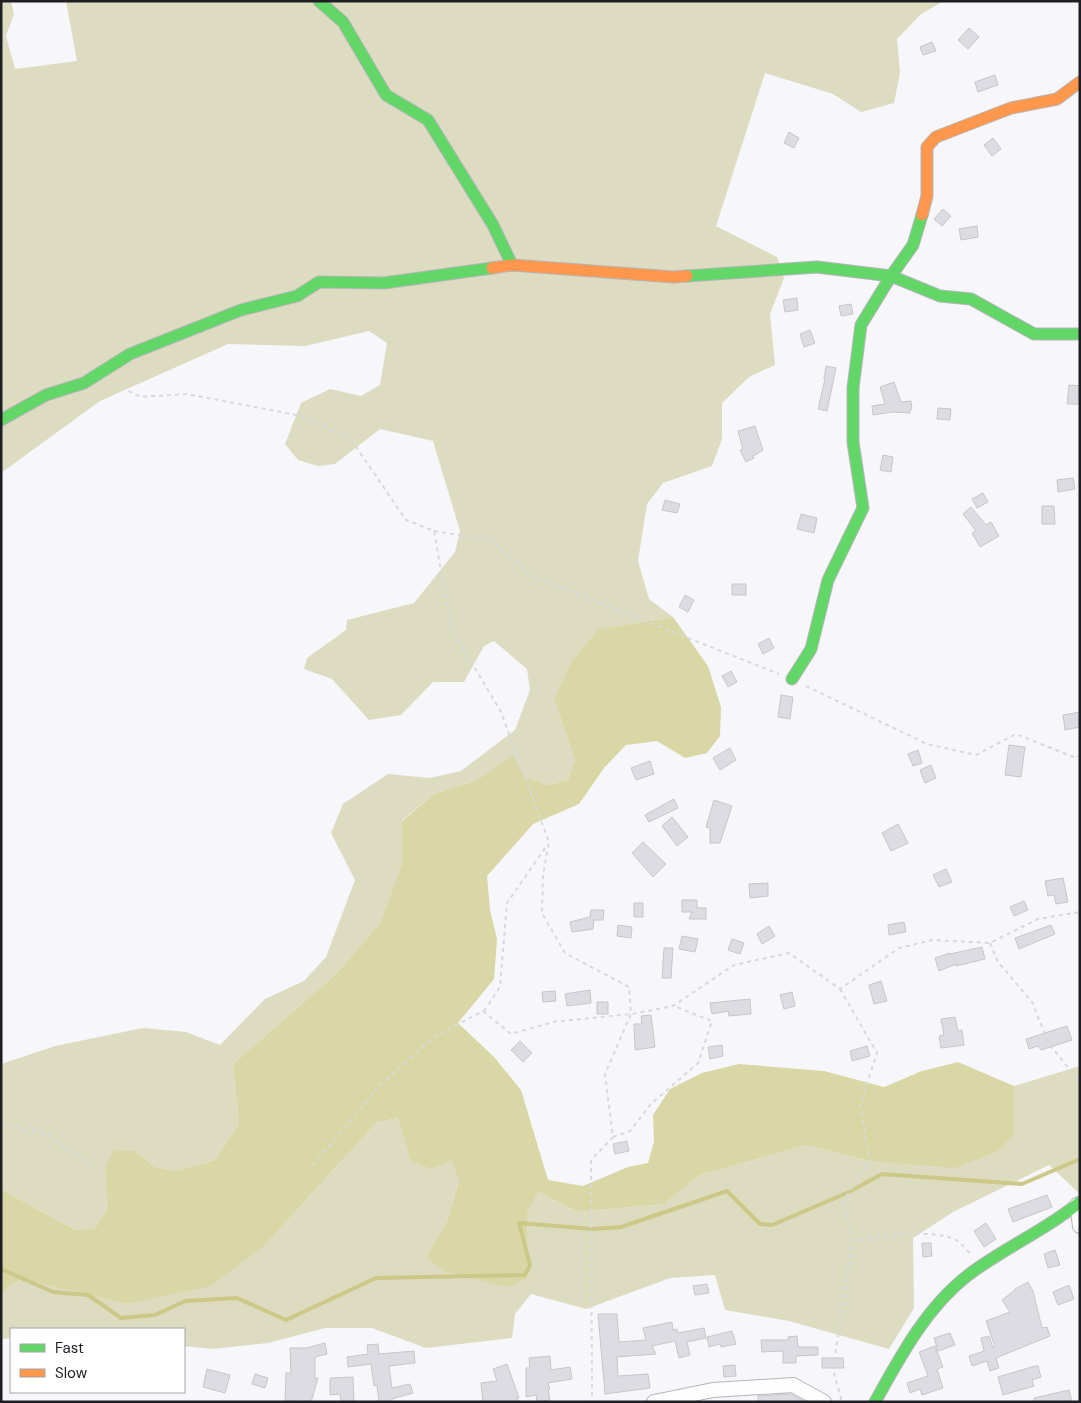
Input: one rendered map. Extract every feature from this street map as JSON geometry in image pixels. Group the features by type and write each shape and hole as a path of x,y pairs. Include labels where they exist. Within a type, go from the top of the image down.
{"street":[{"path":"319,1 343,22 386,96 428,120 493,225 512,265"},
{"path":"792,679 811,649 828,580 863,508 853,442 853,388 861,325 891,276 913,245 927,196 927,147 936,137 1011,108 1057,99 1080,82"},
{"path":"1,420 46,395 84,383 130,354 241,310 297,296 319,282 384,283 512,265 672,277 817,267 891,276 940,296 971,299 1034,334 1080,334"},
{"path":"1078,1203 1080,1226"},
{"path":"874,1402 926,1320 956,1285 1078,1203"},
{"path":"654,1402 713,1390 793,1385 824,1402"}],"path":[{"path":"108,384 116,384 141,397 187,394 302,416 350,438 406,520 434,531 491,540 532,576 792,679 926,744 976,755 1016,734 1076,758 1080,756"},
{"path":"434,531 450,628 501,712 549,842 543,875 542,913 565,953 629,988 631,1014 605,1074 613,1138"},
{"path":"313,1165 380,1085 434,1037 483,1011 500,987 507,903 549,842"},
{"path":"840,989 899,948 932,940 990,943 1038,919 1080,912"},
{"path":"990,943 998,962 1032,1002 1049,1044 1080,1082"},
{"path":"483,1011 511,1034 553,1022 631,1014 673,1006 734,965 790,953 840,989 876,1053 860,1104 870,1161 843,1201 852,1241 833,1370 842,1402"},
{"path":"592,1402 591,1160 613,1138 630,1131 651,1104 698,1063 712,1021 673,1006"},
{"path":"1,1123 47,1134 91,1165"},
{"path":"852,1241 938,1234 957,1240 983,1266"}],"green space":[{"path":"1,1 11,1 14,14 6,36 15,69 77,61 66,1 944,1 921,14 897,39 900,73 894,103 861,112 833,94 765,73 716,226 777,257 784,278 770,314 775,365 749,377 722,403 722,439 712,466 663,483 647,504 638,561 649,599 673,617 600,629 554,699 575,760 568,780 547,785 526,777 513,757 477,780 434,794 402,820 402,863 380,923 337,973 233,1064 239,1124 215,1160 174,1171 153,1166 136,1151 105,1168 107,1210 95,1228 75,1230 1,1189 1,1064 55,1046 143,1028 186,1032 220,1045 265,999 304,981 326,957 355,880 331,833 343,804 388,774 430,778 461,771 515,730 530,690 527,669 494,641 484,646 464,682 433,682 401,715 369,720 332,679 304,669 307,658 346,630 347,620 414,603 455,552 460,531 433,441 380,429 335,464 318,466 298,460 285,444 301,403 330,389 361,396 380,385 387,343 369,331 305,346 228,344 100,401 1,473"},
{"path":"673,617 708,666 721,707 720,736 707,753 685,758 657,741 626,745 604,768 579,804 533,824 487,876 490,910 497,939 494,979 458,1023 494,1057 521,1090 548,1180 583,1186 628,1167 648,1163 654,1142 653,1115 670,1089 702,1073 739,1064 824,1071 884,1087 922,1071 958,1062 1014,1086 1014,1134 998,1151 955,1168 869,1161 806,1145 700,1175 664,1204 578,1212 538,1192 527,1212 527,1279 506,1287 444,1271 426,1257 447,1221 459,1180 451,1160 431,1169 410,1160 398,1118 377,1122 265,1245 211,1286 126,1304 20,1279 1,1294 1,1189 75,1230 95,1228 107,1210 105,1168 114,1150 136,1151 153,1166 174,1171 215,1160 239,1124 233,1064 337,973 380,923 402,863 402,821 434,794 477,780 513,756 526,777 547,785 568,780 575,760 554,699 572,661 599,629"},
{"path":"1080,1066 1080,1194 1049,1165 953,1212 913,1238 914,1308 889,1349 789,1321 725,1310 715,1275 670,1278 586,1309 531,1294 515,1314 512,1338 426,1348 372,1328 325,1328 268,1343 213,1349 185,1346 185,1328 10,1328 10,1338 1,1339 1,1294 20,1279 126,1304 265,1245 377,1122 398,1118 410,1160 451,1160 459,1179 447,1221 426,1257 527,1279 526,1211 538,1192 578,1212 664,1204 700,1175 806,1145 869,1161 1014,1134 1014,1086"}],"building":[{"path":"969,28 979,37 968,49 958,40"},
{"path":"932,42 936,51 923,55 920,47"},
{"path":"995,75 998,85 978,92 975,82"},
{"path":"789,132 799,138 794,148 784,143"},
{"path":"993,138 1001,149 992,156 984,145"},
{"path":"943,209 951,216 942,226 934,219"},
{"path":"977,226 978,237 961,240 959,229"},
{"path":"797,298 798,310 785,312 783,300"},
{"path":"851,304 853,314 841,316 839,306"},
{"path":"810,330 815,343 804,347 800,334"},
{"path":"826,366 836,368 827,411 818,409"},
{"path":"894,382 901,402 911,401 912,409 910,413 893,412 873,415 872,406 885,404 880,387"},
{"path":"1069,385 1080,386 1080,404 1067,404"},
{"path":"938,408 951,409 950,420 937,419"},
{"path":"755,426 763,450 746,462 740,450 743,449 738,431"},
{"path":"883,455 893,457 891,472 880,470"},
{"path":"1073,478 1075,489 1058,492 1057,480"},
{"path":"983,493 988,502 977,508 972,499"},
{"path":"665,500 680,504 677,513 662,510"},
{"path":"1042,506 1054,506 1055,524 1042,524"},
{"path":"971,507 986,525 991,522 999,536 980,547 972,533 976,531 963,514"},
{"path":"801,514 817,518 814,533 797,529"},
{"path":"732,584 746,584 746,595 732,595"},
{"path":"685,595 694,600 688,612 679,607"},
{"path":"769,638 774,648 763,654 758,644"},
{"path":"731,671 737,682 728,687 722,676"},
{"path":"781,695 793,697 790,719 778,717"},
{"path":"1080,712 1080,727 1065,730 1063,715"},
{"path":"1009,745 1025,747 1021,777 1005,775"},
{"path":"730,748 736,760 720,770 713,758"},
{"path":"918,750 922,763 913,766 908,754"},
{"path":"650,761 654,774 636,780 631,768"},
{"path":"931,765 936,778 925,783 920,770"},
{"path":"674,799 678,808 649,822 645,815"},
{"path":"714,800 732,806 720,843 710,843 710,828 706,827"},
{"path":"672,817 688,837 677,846 662,826"},
{"path":"898,824 908,843 891,851 882,833"},
{"path":"643,842 666,864 653,877 632,853"},
{"path":"946,869 952,882 939,887 933,875"},
{"path":"1063,878 1068,902 1056,904 1054,895 1048,896 1045,881"},
{"path":"768,883 768,896 750,898 749,884"},
{"path":"682,900 697,900 697,908 706,908 706,919 689,919 692,912 682,912"},
{"path":"1024,901 1028,910 1014,916 1010,907"},
{"path":"634,903 643,903 643,917 634,917"},
{"path":"591,910 604,910 603,920 594,920 593,929 572,932 570,922 590,917"},
{"path":"904,922 906,932 889,935 888,925"},
{"path":"618,925 632,927 631,938 617,936"},
{"path":"1051,925 1055,934 1019,949 1015,938"},
{"path":"769,926 775,936 762,944 757,934"},
{"path":"682,936 698,939 695,952 679,949"},
{"path":"732,939 744,943 740,954 728,950"},
{"path":"982,947 985,959 956,966 956,964 939,971 935,958"},
{"path":"664,948 673,948 671,978 662,978"},
{"path":"881,981 887,1001 874,1004 869,985"},
{"path":"590,990 591,1003 567,1006 565,994"},
{"path":"555,991 556,1001 543,1002 542,992"},
{"path":"792,992 795,1006 784,1009 780,995"},
{"path":"750,999 751,1014 729,1016 728,1011 712,1014 710,1003"},
{"path":"597,1002 608,1002 608,1014 597,1014"},
{"path":"651,1015 655,1047 635,1050 634,1024 642,1024 641,1016"},
{"path":"955,1017 958,1031 962,1030 964,1045 941,1048 939,1036 944,1035 941,1019"},
{"path":"1067,1026 1072,1040 1041,1050 1038,1046 1029,1049 1026,1039"},
{"path":"520,1041 532,1053 523,1062 511,1050"},
{"path":"722,1045 723,1056 710,1059 708,1047"},
{"path":"867,1046 870,1056 852,1061 850,1051"},
{"path":"627,1141 629,1151 615,1154 613,1144"},
{"path":"1047,1195 1052,1207 1013,1222 1008,1209"},
{"path":"986,1223 996,1239 984,1247 974,1231"},
{"path":"922,1243 931,1243 932,1256 923,1257"},
{"path":"1055,1250 1060,1265 1048,1268 1044,1254"},
{"path":"1028,1282 1033,1291 1042,1328 1047,1327 1050,1336 996,1358 999,1368 990,1371 987,1361 972,1366 969,1356 984,1351 981,1338 989,1336 993,1348 995,1347 986,1321 1010,1312 1002,1300 1015,1289"},
{"path":"707,1284 709,1293 695,1295 693,1286"},
{"path":"1069,1285 1074,1299 1058,1305 1053,1292"},
{"path":"598,1314 617,1314 619,1342 646,1340 643,1328 672,1322 673,1330 677,1329 678,1333 704,1328 706,1338 687,1342 690,1355 679,1358 675,1341 652,1346 656,1354 617,1357 618,1376 648,1374 650,1388 605,1394"},
{"path":"732,1331 736,1344 721,1347 720,1344 709,1347 707,1337"},
{"path":"950,1333 955,1345 938,1351 934,1338"},
{"path":"797,1336 798,1347 818,1347 818,1355 796,1356 796,1363 783,1363 783,1351 762,1352 761,1340 788,1340 788,1337"},
{"path":"325,1343 327,1354 315,1357 315,1379 318,1378 311,1402 285,1401 286,1373 291,1373 290,1348 307,1348"},
{"path":"378,1344 379,1354 414,1351 415,1363 389,1366 392,1388 410,1384 413,1393 392,1399 392,1402 379,1402 377,1385 374,1386 371,1364 348,1367 347,1357 368,1354 367,1345"},
{"path":"935,1346 943,1367 937,1369 943,1388 922,1395 920,1389 910,1393 907,1383 928,1376 919,1352"},
{"path":"550,1356 551,1370 570,1367 572,1379 548,1383 550,1400 537,1402 536,1395 526,1397 526,1368 530,1368 529,1358"},
{"path":"822,1358 843,1358 844,1368 822,1368"},
{"path":"507,1364 519,1398 517,1398 518,1402 483,1402 481,1383 497,1381 493,1369"},
{"path":"735,1365 736,1376 724,1377 723,1366"},
{"path":"1038,1366 1041,1377 1032,1380 1034,1386 1003,1395 998,1377"},
{"path":"207,1369 230,1375 225,1393 203,1387"},
{"path":"255,1374 268,1378 265,1388 252,1384"},
{"path":"353,1377 354,1402 341,1402 340,1394 330,1395 330,1378"},
{"path":"1069,1390 1072,1402 1034,1402 1034,1398"},
{"path":"791,1394 805,1402 758,1402 758,1396"}],"waterway":[{"path":"1,1269 53,1292 88,1295 121,1318 155,1315 185,1301 237,1298 286,1320 376,1278 525,1275 530,1265 519,1223 593,1229 621,1227 727,1191 760,1224 772,1225 849,1192 882,1174 1022,1184 1080,1159"}],"traffic: fast":[{"path":"319,1 343,22 386,95 428,120 493,225 512,265"},
{"path":"792,679 811,649 828,580 863,508 853,442 853,388 861,325 891,276 913,245 922,215"},
{"path":"687,276 817,267 891,276 940,296 971,299 1034,334 1080,334"},
{"path":"1,420 46,395 84,383 130,354 241,310 297,296 319,282 384,283 492,268"},
{"path":"875,1402 915,1334 926,1318 952,1289 981,1266 1053,1222 1080,1202"}],"traffic: slow":[{"path":"922,215 927,196 927,147 936,137 1011,108 1057,99 1080,82"},
{"path":"492,268 512,265 673,277 687,276"}]}
